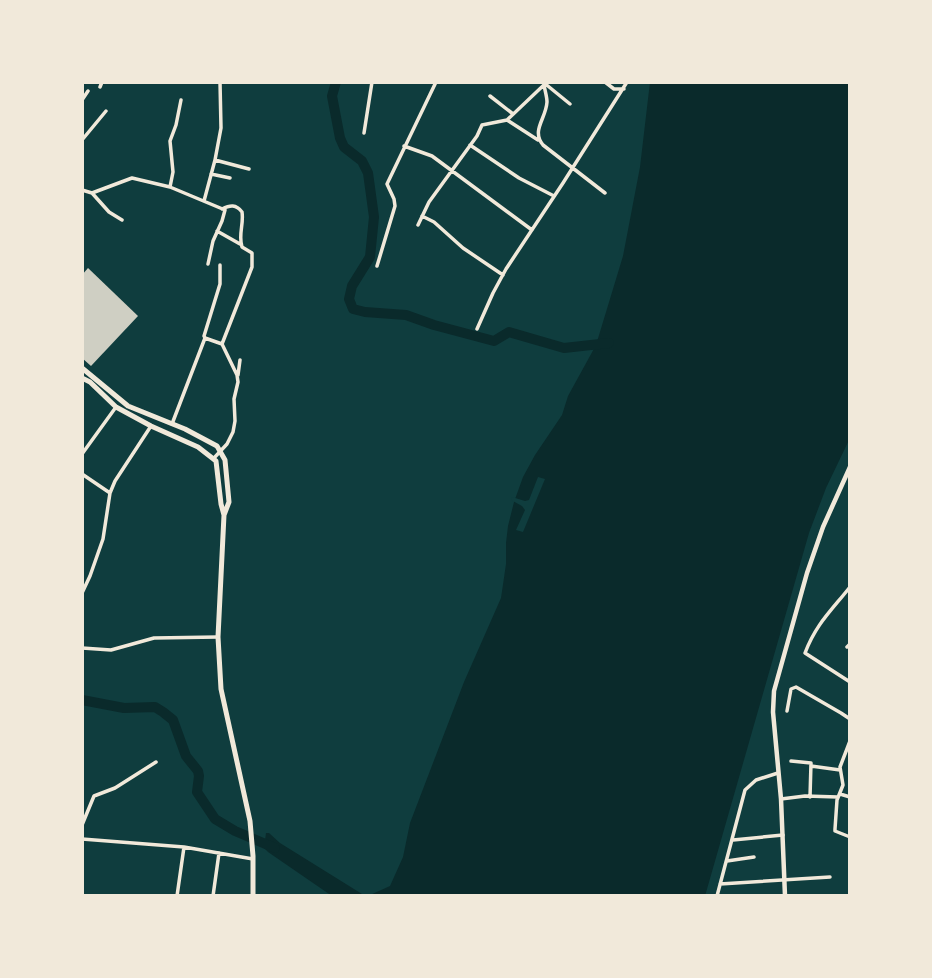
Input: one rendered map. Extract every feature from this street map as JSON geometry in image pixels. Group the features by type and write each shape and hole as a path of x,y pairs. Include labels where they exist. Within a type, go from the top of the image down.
{"highway":[{"path":"82,368 128,406 212,443 221,451 225,460 229,502 224,515"},
{"path":"82,377 117,407 198,447 214,458 224,515 218,637 222,689 250,821 254,896"}],"street":[{"path":"204,201 220,128 220,82"},
{"path":"364,133 372,82"},
{"path":"377,265 395,206 387,184 436,82"},
{"path":"605,82 614,89 624,89"},
{"path":"477,329 503,275 627,82"},
{"path":"545,83 570,104"},
{"path":"418,225 429,202 482,125 508,120 545,83"},
{"path":"541,143 538,134 547,103 545,83"},
{"path":"82,100 88,90"},
{"path":"490,96 513,114"},
{"path":"170,187 173,172 170,141 178,120 181,100"},
{"path":"82,140 106,111"},
{"path":"508,120 605,193"},
{"path":"470,145 519,178 554,196"},
{"path":"404,146 432,156 533,230"},
{"path":"215,160 249,169"},
{"path":"211,174 230,178"},
{"path":"92,193 132,178 170,187 222,209 225,213 213,241 208,264"},
{"path":"82,190 92,193 109,212 122,220"},
{"path":"222,209 233,206 242,212 241,244"},
{"path":"422,216 434,222 463,248 503,275"},
{"path":"217,231 252,253 251,271 222,344"},
{"path":"172,424 205,338 220,284 220,265"},
{"path":"205,338 222,344 238,377"},
{"path":"214,458 227,444 234,426 234,399 240,360"},
{"path":"82,454 117,407"},
{"path":"82,593 103,539 110,493 151,426"},
{"path":"785,896 781,799 773,712 774,691 822,527 850,467"},
{"path":"82,474 110,493"},
{"path":"850,587 821,621 806,653 850,682"},
{"path":"82,648 111,650 153,638 218,637"},
{"path":"787,711 791,689 794,687 850,719"},
{"path":"850,741 840,770 843,785 839,795 835,831 850,837"},
{"path":"791,761 810,762 810,797"},
{"path":"82,825 94,796 115,788 156,762"},
{"path":"811,766 840,770"},
{"path":"716,896 745,790 756,780 778,773"},
{"path":"781,799 839,795 850,797"},
{"path":"732,840 783,835"},
{"path":"82,839 184,846 253,857"},
{"path":"177,896 184,846"},
{"path":"213,896 219,853"},
{"path":"727,861 754,857"},
{"path":"720,884 830,877"}],"water":[{"path":"650,82 850,82 850,438 826,488 809,533 705,896 332,896 268,852 264,848 266,833 362,894 370,895 390,886 403,857 410,823 464,682 501,598 508,526 523,477 562,415 568,396 596,345 623,256 640,167"}],"pier":[{"path":"538,477 545,479 523,532 516,530 525,510 511,500 512,497 529,500"}],"building":[{"path":"88,268 138,316 91,366 82,358 82,275"}],"waterway":[{"path":"336,82 332,96 340,138 344,147 362,161 368,173 374,217 370,257 352,286 349,299 353,309 406,315 494,341 509,332 564,348 609,343"},
{"path":"82,700 124,708 155,707 163,712 173,720 186,756 198,771 197,792 215,819 235,831 275,848"}]}
